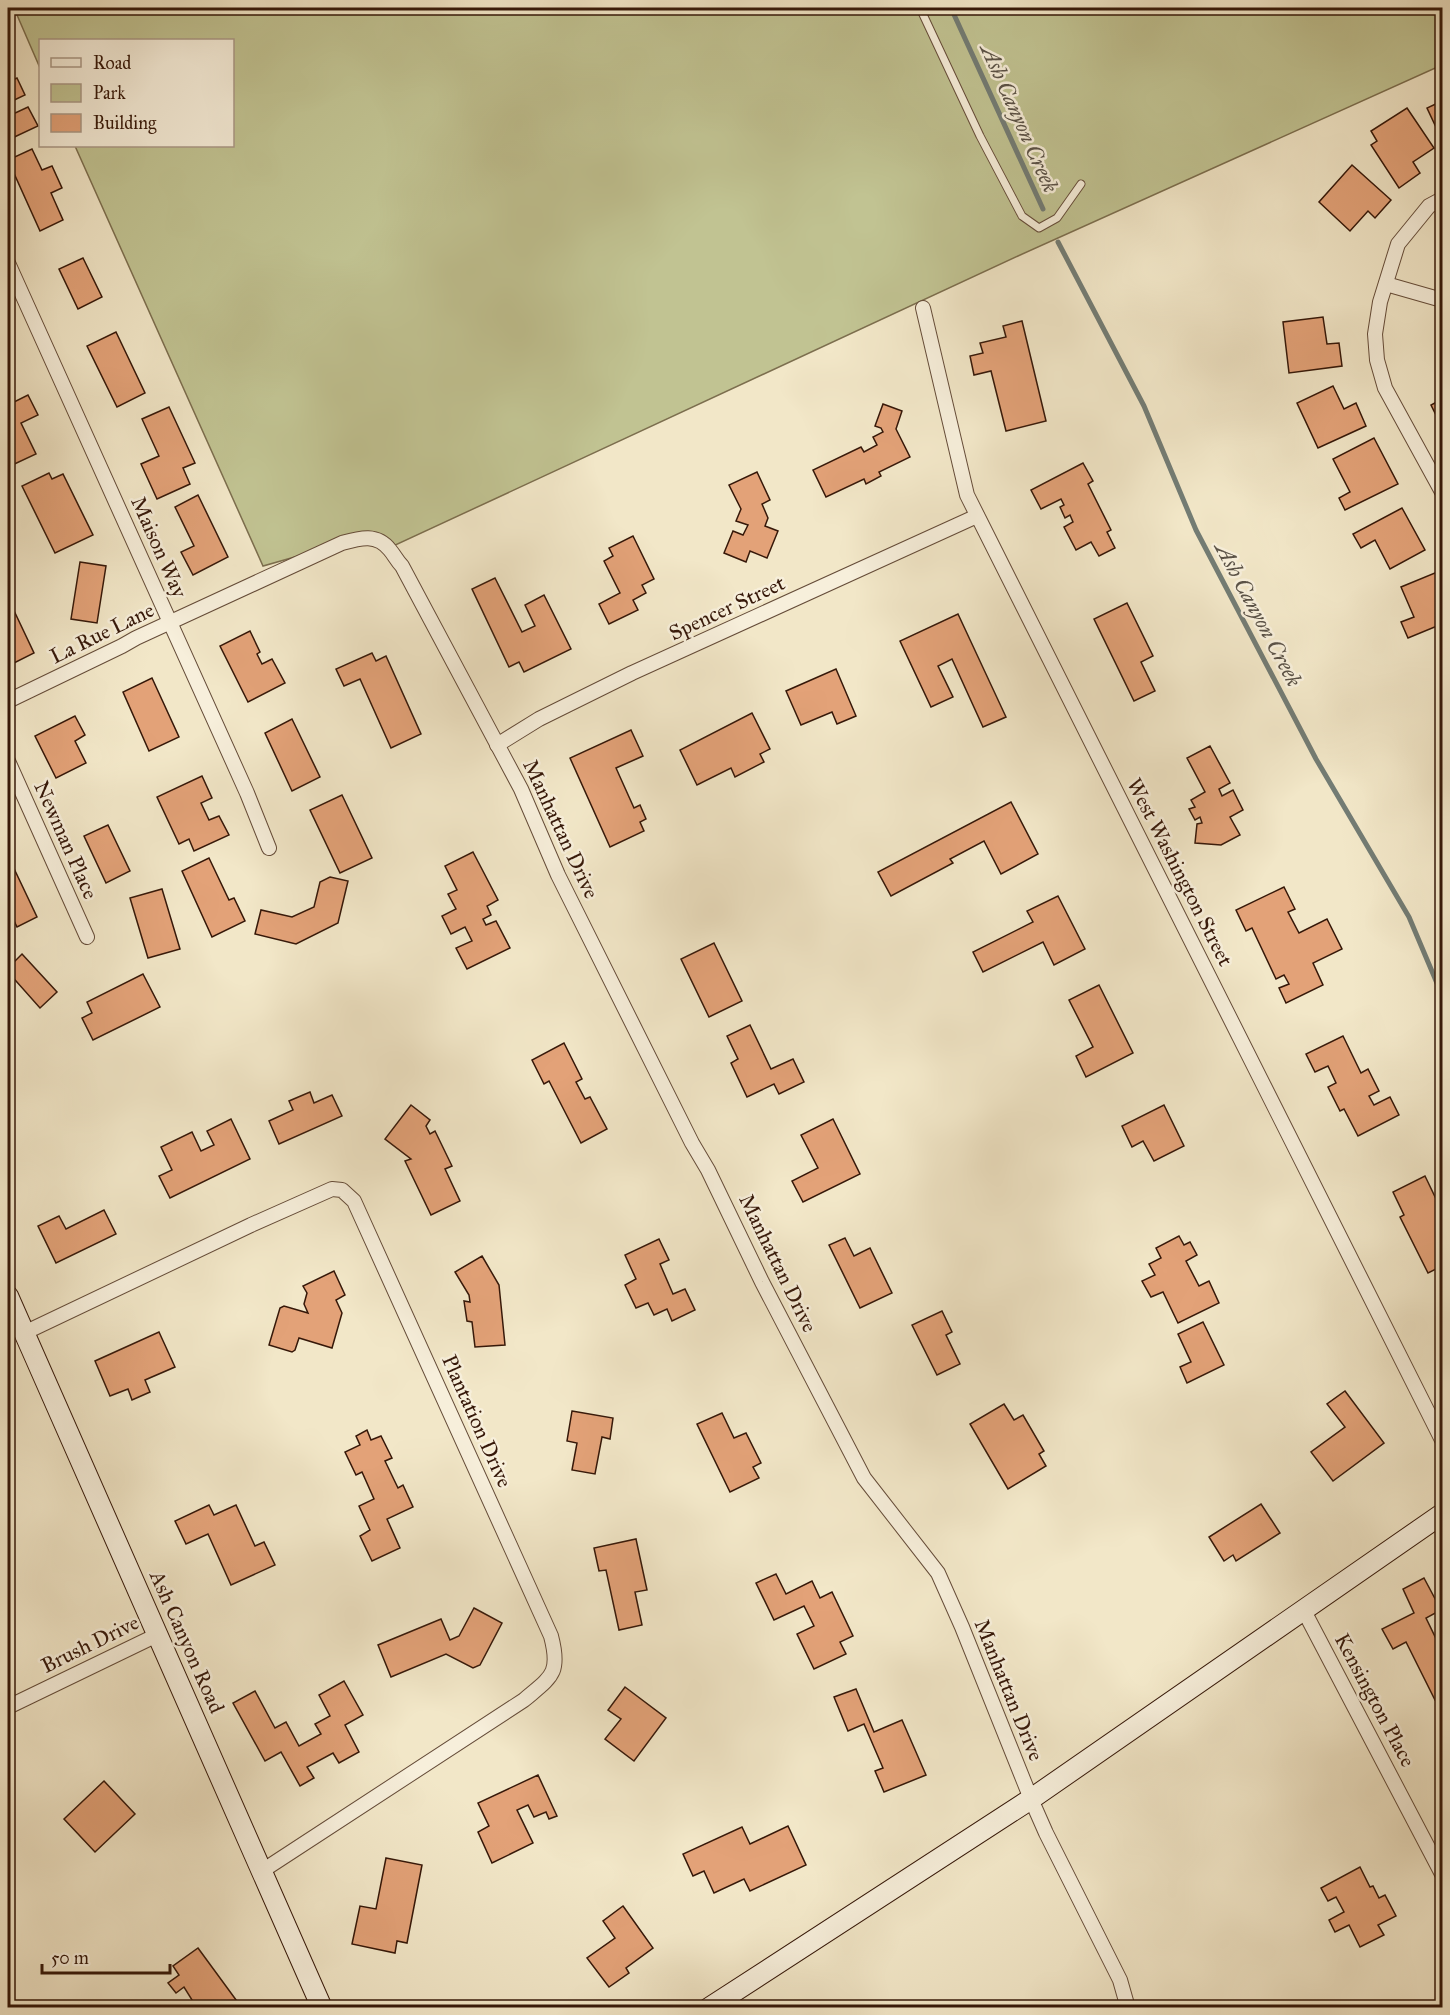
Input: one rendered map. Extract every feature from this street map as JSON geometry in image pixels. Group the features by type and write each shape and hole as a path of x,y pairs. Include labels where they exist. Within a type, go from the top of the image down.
{"street":[{"path":"1443,199 1429,206 1398,244 1380,302 1375,334 1377,360 1384,388 1443,492"},
{"name":"Maison Way","path":"8,263 247,793 269,848"},
{"path":"1386,284 1443,300"},
{"name":"West Washington Street","path":"923,308 967,495 1443,1440"},
{"name":"Spencer Street","path":"497,745 538,719 632,673 977,516"},
{"name":"La Rue Lane","path":"8,701 342,543 365,537 380,541"},
{"name":"Manhattan Drive","path":"380,541 389,548 402,566 521,789 558,875 789,1335 864,1478 938,1573 1031,1799 1120,1980 1128,2007"},
{"name":"Newman Place","path":"8,761 87,937"},
{"name":"Plantation Drive","path":"24,1333 251,1225 332,1189 342,1190 354,1201 551,1636 557,1658 552,1673 524,1700 261,1871"},
{"name":"Ash Canyon Road","path":"8,1296 322,2007"},
{"path":"710,2007 1031,1799 1443,1514"},
{"name":"Kensington Place","path":"1303,1609 1443,1874"},
{"name":"Brush Drive","path":"8,1707 157,1635"}],"lane":[{"path":"920,8 980,136 1022,216 1039,228 1057,218 1081,184"}],"green space":[{"path":"14,8 1442,8 1442,65 1018,256 389,548 365,537 263,566 75,147 234,147 234,39 39,39 39,66"}],"building":[{"path":"17,78 25,95 8,103 8,82"},
{"path":"1442,101 1442,140 1427,108"},
{"path":"8,107 11,115 28,107 38,126 8,140"},
{"path":"1407,108 1434,148 1413,162 1420,173 1399,188 1371,145 1377,141 1371,131"},
{"path":"32,149 42,170 52,166 62,188 51,193 63,220 40,231 8,160"},
{"path":"1352,165 1391,200 1375,218 1368,211 1350,231 1319,202"},
{"path":"83,258 102,297 78,309 59,269"},
{"path":"1323,317 1327,344 1339,343 1342,366 1289,373 1283,322"},
{"path":"1022,321 1046,421 1006,431 991,371 974,375 970,356 983,353 980,343 1006,337 1003,326"},
{"path":"116,332 145,393 117,407 87,346"},
{"path":"1333,386 1344,409 1356,403 1366,426 1318,448 1297,403"},
{"path":"28,395 38,415 21,423 36,454 8,467 8,405"},
{"path":"1442,399 1442,420 1439,421 1431,405"},
{"path":"883,404 902,411 896,429 910,457 879,472 881,476 866,484 864,479 826,497 813,470 861,447 864,452 877,445 873,437 883,432 881,428 875,426"},
{"path":"169,407 195,463 183,468 190,484 157,499 141,464 159,456 142,419"},
{"path":"1374,438 1398,484 1345,510 1339,498 1350,492 1333,459"},
{"path":"1083,463 1093,481 1088,484 1111,530 1107,532 1115,548 1099,556 1091,542 1076,550 1064,527 1073,522 1070,515 1065,518 1060,507 1064,505 1061,499 1041,509 1031,490"},
{"path":"757,472 770,500 762,504 768,518 765,526 778,531 767,558 750,551 746,562 724,553 733,531 743,535 748,525 736,521 741,509 729,485"},
{"path":"49,473 52,479 63,474 93,535 55,553 22,486"},
{"path":"198,495 228,557 193,575 181,552 194,546 175,507"},
{"path":"1402,508 1425,550 1390,569 1375,540 1361,548 1353,534"},
{"path":"633,536 654,579 642,585 646,593 633,600 638,610 609,624 599,604 620,593 604,561 613,556 609,548"},
{"path":"80,562 106,566 97,623 71,619"},
{"path":"1442,570 1442,624 1408,638 1401,622 1414,617 1401,587"},
{"path":"495,578 522,632 535,626 525,605 544,595 571,649 524,672 519,662 509,667 472,589"},
{"path":"8,598 34,653 8,666"},
{"path":"1127,603 1153,656 1141,662 1155,691 1134,701 1094,619"},
{"path":"958,614 1006,717 983,727 952,659 938,666 953,697 931,707 900,641"},
{"path":"250,631 260,652 257,654 262,664 272,659 285,683 248,702 220,646"},
{"path":"372,653 376,661 386,656 421,734 391,748 360,679 344,686 336,669"},
{"path":"1442,664 1442,680 1437,667"},
{"path":"836,669 856,716 837,724 832,712 801,725 786,691"},
{"path":"152,678 179,737 149,751 123,692"},
{"path":"752,713 770,749 760,754 764,762 735,777 731,768 697,785 680,750"},
{"path":"75,716 85,735 75,741 86,763 56,778 35,736"},
{"path":"292,719 320,777 292,791 265,733"},
{"path":"631,730 643,756 616,768 634,808 640,805 646,819 640,822 644,831 610,847 570,758"},
{"path":"1210,746 1230,783 1219,789 1222,796 1233,790 1243,810 1230,817 1240,835 1221,845 1195,843 1197,824 1202,823 1200,817 1195,820 1189,809 1195,807 1191,800 1205,792 1187,758"},
{"path":"202,776 212,798 201,803 209,820 219,816 229,835 194,851 189,839 179,844 157,797"},
{"path":"342,795 372,858 340,873 310,810"},
{"path":"1011,802 1038,854 1001,874 984,841 950,859 953,863 891,896 878,872"},
{"path":"108,825 130,871 106,883 84,836"},
{"path":"473,852 498,900 487,906 491,915 483,919 486,925 496,921 510,948 467,969 456,948 472,941 465,927 451,934 442,916 456,909 448,894 457,890 445,866"},
{"path":"9,858 37,917 17,927 8,908"},
{"path":"209,858 229,900 234,898 245,921 212,937 182,871"},
{"path":"330,877 348,881 338,923 296,944 255,934 261,910 292,917 314,907 320,882"},
{"path":"1284,887 1295,909 1288,912 1299,933 1327,919 1342,949 1313,963 1323,985 1286,1003 1279,988 1289,984 1284,975 1276,979 1252,928 1246,931 1236,910"},
{"path":"162,889 180,949 148,958 130,898"},
{"path":"1058,896 1085,949 1054,965 1043,942 983,972 973,952 1033,922 1027,911"},
{"path":"714,943 742,1001 709,1017 681,959"},
{"path":"22,954 57,992 40,1008 8,972 8,968"},
{"path":"143,974 160,1007 93,1040 82,1018 92,1013 87,1002"},
{"path":"1099,985 1133,1053 1086,1077 1076,1056 1093,1047 1069,1000"},
{"path":"750,1025 771,1069 793,1059 804,1082 779,1094 774,1084 747,1097 731,1063 738,1059 727,1036"},
{"path":"1343,1036 1361,1073 1368,1069 1379,1091 1369,1096 1374,1105 1390,1097 1399,1115 1358,1136 1344,1109 1340,1111 1328,1087 1336,1083 1328,1066 1315,1072 1306,1054"},
{"path":"564,1043 582,1079 576,1082 585,1099 590,1097 607,1129 581,1143 549,1081 544,1084 532,1060"},
{"path":"310,1092 314,1103 332,1095 342,1116 279,1144 269,1121 293,1110 289,1101"},
{"path":"411,1105 430,1120 426,1126 430,1134 435,1131 452,1166 445,1169 460,1201 431,1215 405,1161 411,1159 385,1139"},
{"path":"1164,1105 1184,1146 1154,1161 1143,1141 1132,1147 1122,1126"},
{"path":"231,1119 250,1159 170,1198 159,1176 172,1170 161,1147 192,1132 201,1151 214,1145 207,1131"},
{"path":"833,1119 860,1174 803,1202 792,1181 818,1168 801,1135"},
{"path":"1425,1176 1439,1205 1442,1204 1442,1266 1428,1273 1400,1217 1404,1215 1393,1192"},
{"path":"104,1210 116,1234 56,1263 38,1226 59,1216 66,1229"},
{"path":"1179,1236 1184,1245 1190,1242 1197,1255 1186,1261 1199,1286 1209,1281 1219,1303 1178,1323 1163,1292 1151,1297 1142,1281 1155,1275 1149,1264 1161,1258 1156,1248"},
{"path":"845,1238 854,1256 870,1248 892,1293 860,1308 829,1245"},
{"path":"659,1239 669,1260 660,1264 673,1294 685,1289 695,1310 672,1321 667,1309 654,1315 648,1303 636,1308 625,1285 636,1279 625,1255"},
{"path":"482,1256 499,1285 505,1345 475,1347 472,1322 467,1321 464,1301 470,1302 469,1295 455,1272"},
{"path":"334,1271 345,1295 336,1300 342,1313 332,1348 299,1338 292,1352 269,1345 280,1308 284,1306 308,1313 304,1304 307,1293 303,1286"},
{"path":"942,1311 952,1332 946,1335 960,1364 937,1375 912,1325"},
{"path":"1203,1322 1224,1365 1187,1383 1180,1367 1191,1362 1178,1334"},
{"path":"159,1332 175,1367 145,1380 150,1392 132,1400 128,1389 110,1396 95,1361"},
{"path":"1345,1391 1384,1443 1333,1481 1311,1452 1345,1427 1327,1404"},
{"path":"1004,1404 1014,1420 1023,1415 1044,1451 1039,1454 1046,1466 1008,1489 970,1424"},
{"path":"572,1411 613,1418 610,1439 602,1437 595,1474 572,1470 577,1443 567,1441"},
{"path":"722,1413 734,1438 746,1433 761,1463 753,1467 759,1478 730,1492 697,1424"},
{"path":"367,1430 371,1440 381,1436 392,1458 385,1461 398,1488 403,1485 413,1507 387,1519 400,1548 372,1561 360,1536 370,1530 359,1506 374,1499 362,1472 356,1475 345,1452 360,1445 356,1436"},
{"path":"1261,1504 1280,1533 1236,1561 1233,1555 1224,1561 1209,1537"},
{"path":"209,1505 214,1515 236,1505 255,1546 264,1542 275,1565 231,1585 208,1534 186,1544 175,1521"},
{"path":"636,1539 647,1590 635,1592 642,1625 619,1630 606,1570 599,1571 594,1548"},
{"path":"776,1574 786,1594 812,1581 820,1598 832,1592 853,1636 840,1642 846,1654 814,1669 797,1634 814,1626 804,1606 774,1620 756,1583"},
{"path":"1424,1578 1441,1610 1426,1618 1442,1651 1442,1697 1435,1700 1406,1642 1393,1649 1382,1629 1414,1613 1403,1589"},
{"path":"474,1608 502,1623 480,1665 473,1668 446,1654 391,1677 378,1645 441,1619 450,1640 459,1636"},
{"path":"344,1681 363,1715 345,1725 359,1752 339,1763 333,1753 307,1767 314,1778 300,1786 281,1752 265,1761 233,1703 255,1691 275,1728 286,1722 299,1746 321,1734 315,1724 330,1716 319,1695"},
{"path":"625,1687 666,1718 634,1761 605,1739 621,1719 608,1710"},
{"path":"856,1689 874,1732 902,1720 926,1775 884,1792 875,1771 883,1768 864,1724 848,1731 834,1697"},
{"path":"538,1775 557,1816 549,1819 546,1812 534,1817 528,1805 517,1810 533,1843 492,1863 478,1832 489,1826 478,1803"},
{"path":"104,1781 135,1814 95,1852 64,1819"},
{"path":"788,1826 806,1865 750,1891 744,1879 714,1893 704,1871 693,1876 683,1854 742,1827 750,1844"},
{"path":"386,1858 422,1865 407,1943 397,1941 395,1953 352,1944 360,1906 376,1909"},
{"path":"1360,1867 1370,1887 1373,1886 1379,1898 1385,1895 1396,1916 1378,1925 1384,1935 1360,1947 1349,1925 1335,1932 1329,1920 1344,1912 1336,1897 1328,1901 1321,1888"},
{"path":"623,1906 653,1948 626,1968 629,1973 609,1987 587,1958 615,1938 603,1921"},
{"path":"198,1948 242,2008 197,2008 184,1987 176,1993 168,1983 179,1975 173,1966"}],"waterway":[{"name":"Ash Canyon Creek","path":"951,8 1043,209"},
{"name":"Ash Canyon Creek","path":"1058,242 1144,406 1196,530 1316,759 1409,917 1442,995"}]}
